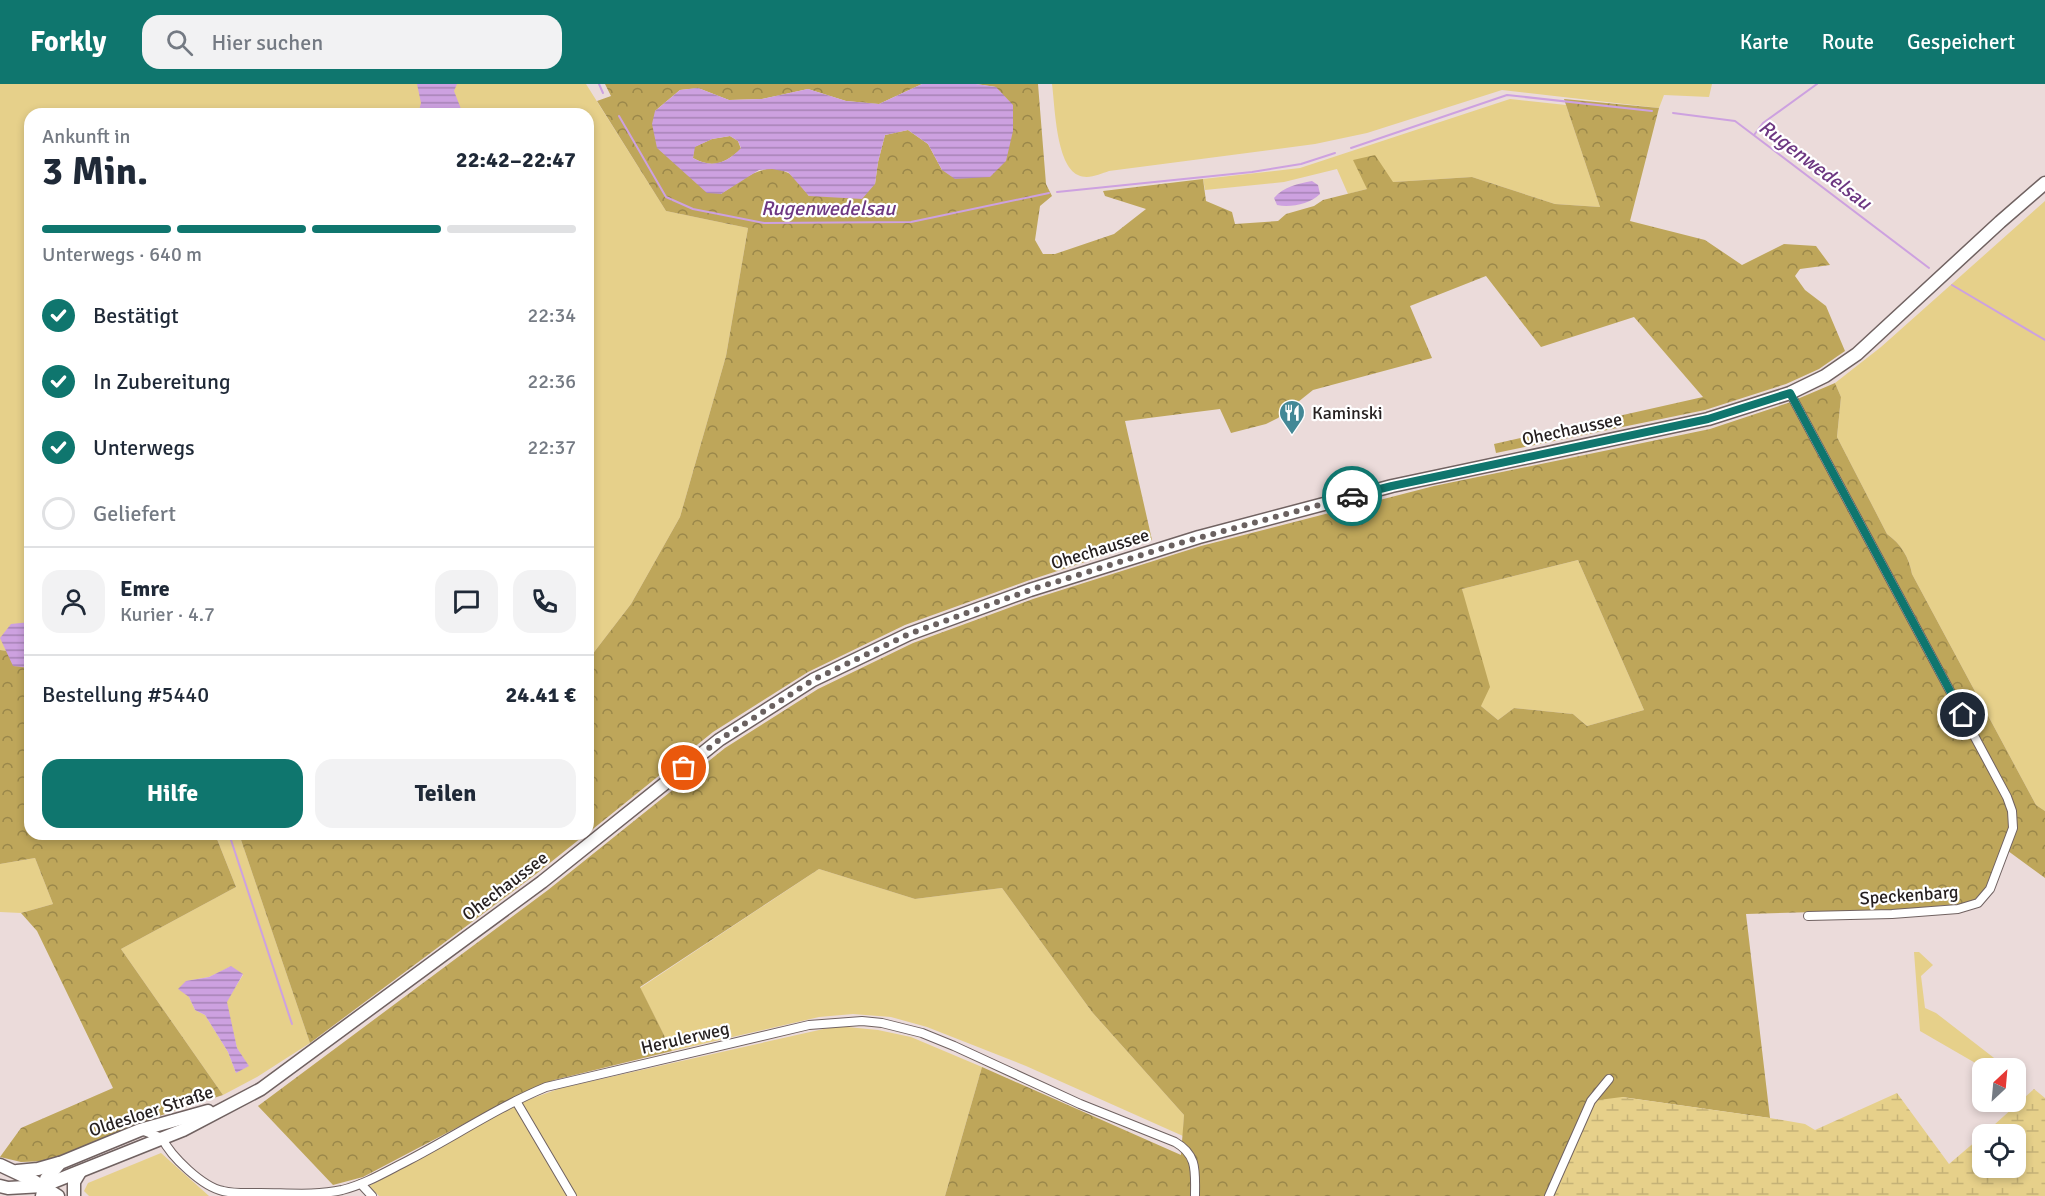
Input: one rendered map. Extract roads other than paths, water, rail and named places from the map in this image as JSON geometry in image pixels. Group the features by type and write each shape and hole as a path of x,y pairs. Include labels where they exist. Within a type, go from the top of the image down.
{"main road":[{"name":"Ohechaussee","path":"594,839 719,740 813,680 909,634 1030,590 1199,537 1392,486 1708,419 1790,393 1825,376 1857,354 2045,183"},
{"name":"Ohechaussee","path":"228,1106 273,1081 523,896 593,840"},
{"name":"Oldesloer Straße","path":"13,1171 38,1169 60,1163 140,1130 228,1106"},
{"name":"Oldesloer Straße","path":"4,1187 42,1191 80,1172 183,1130 228,1106"},
{"path":"42,1191 48,1176 60,1163"},
{"path":"0,1165 42,1191 58,1196"},
{"path":"74,1196 75,1182 80,1172"},
{"path":"4,1187 26,1196"}],"street":[{"name":"Speckenbarg","path":"1790,393 2007,797 2013,822 2009,840 1990,889 1973,905 1958,909 1892,914 1808,916"},
{"name":"Herulerweg","path":"162,1138 171,1152 203,1181 224,1192 318,1193 344,1189 361,1184 546,1087 772,1032 836,1022 882,1023 922,1033 1080,1104 1175,1142 1185,1148 1194,1164 1195,1196"},
{"path":"1549,1196 1591,1101 1609,1079"},
{"path":"516,1101 572,1196"},
{"path":"140,1130 154,1133 162,1138 165,1128 174,1120"},
{"path":"361,1184 372,1196"}],"waterway":[{"name":"Rugenwedelsau","path":"599,84 603,93"},
{"path":"1754,135 1763,123 1817,84"},
{"name":"Rugenwedelsau","path":"1351,148 1507,95 1652,111"},
{"name":"Rugenwedelsau","path":"1673,113 1735,121 1929,268"},
{"name":"Rugenwedelsau","path":"619,116 666,197 693,209 764,223 911,222 1049,193"},
{"name":"Rugenwedelsau","path":"1057,192 1252,172 1301,164 1335,153"},
{"name":"Rugenwedelsau","path":"1952,285 2045,340"},
{"path":"231,840 292,1024"}],"place":[{"name":"Kaminski","path":"1292,436"}]}
